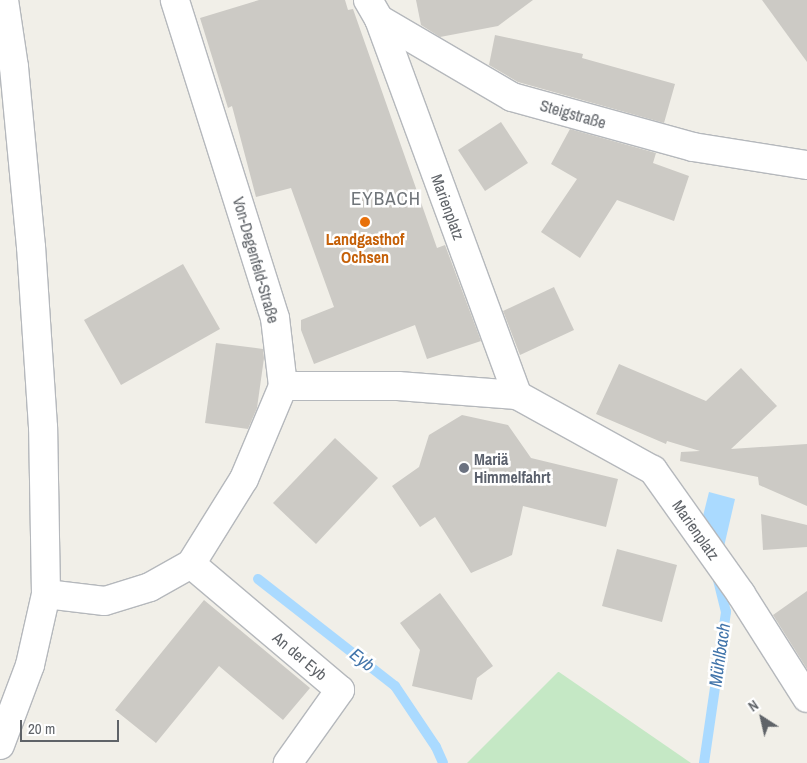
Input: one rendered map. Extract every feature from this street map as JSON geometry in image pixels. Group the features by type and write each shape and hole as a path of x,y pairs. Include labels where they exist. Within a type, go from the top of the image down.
{"street":[{"path":"0,745 30,665 46,594 43,427 31,247 14,67 4,0"},
{"name":"Von-Degenfeld-Straße","path":"46,594 105,601 150,587 191,564 244,479 283,386 275,318 175,0"},
{"name":"Marienplatz","path":"373,9 517,395"},
{"name":"Steigstraße","path":"373,9 512,97 693,147 807,165"},
{"name":"Marienplatz","path":"283,386 398,386 517,395 653,470 741,594 807,698"},
{"name":"An der Eyb","path":"191,564 340,690 288,763"}],"green space":[{"path":"559,672 691,763 467,763"}],"water":[{"path":"709,492 735,499 723,551 696,544"}],"building":[{"path":"259,0 345,0 348,10 353,9 437,248 445,245 481,341 427,359 415,325 314,364 301,330 301,320 334,307 291,188 256,197 232,106 228,108 200,18"},
{"path":"416,0 533,0 498,26 440,37 421,25"},
{"path":"762,0 807,0 807,62"},
{"path":"495,35 583,54 582,58 675,84 664,123 518,82 489,65"},
{"path":"501,122 528,163 485,191 458,150"},
{"path":"570,129 656,153 653,163 689,176 674,221 617,200 580,258 541,232 577,179 551,164"},
{"path":"183,264 220,329 121,385 84,320"},
{"path":"554,287 574,330 520,355 503,311"},
{"path":"216,343 263,349 264,358 257,408 248,429 205,423"},
{"path":"619,364 706,401 741,368 777,406 731,449 807,444 807,506 759,485 758,477 680,461 681,452 700,451 667,441 666,444 596,414"},
{"path":"462,415 508,425 531,458 618,479 606,527 523,506 512,555 471,573 435,517 420,527 392,486 419,467 429,435"},
{"path":"335,438 378,478 316,544 273,503"},
{"path":"761,514 807,525 807,547 763,550"},
{"path":"617,549 677,565 662,622 602,606"},
{"path":"807,591 807,669 773,615"},
{"path":"440,593 493,666 477,678 472,700 412,686 420,650 400,623"},
{"path":"204,600 310,688 283,720 219,666 156,743 115,710"}],"waterway":[{"name":"Mühlbach","path":"704,763 726,612 717,575"},
{"name":"Eyb","path":"258,579 395,686 436,747 443,763"}],"place":[{"name":"Landgasthof Ochsen","path":"365,222"},
{"name":"Mariä Himmelfahrt","path":"464,468"}],"district":[{"name":"EYBACH","path":"386,199"}]}
